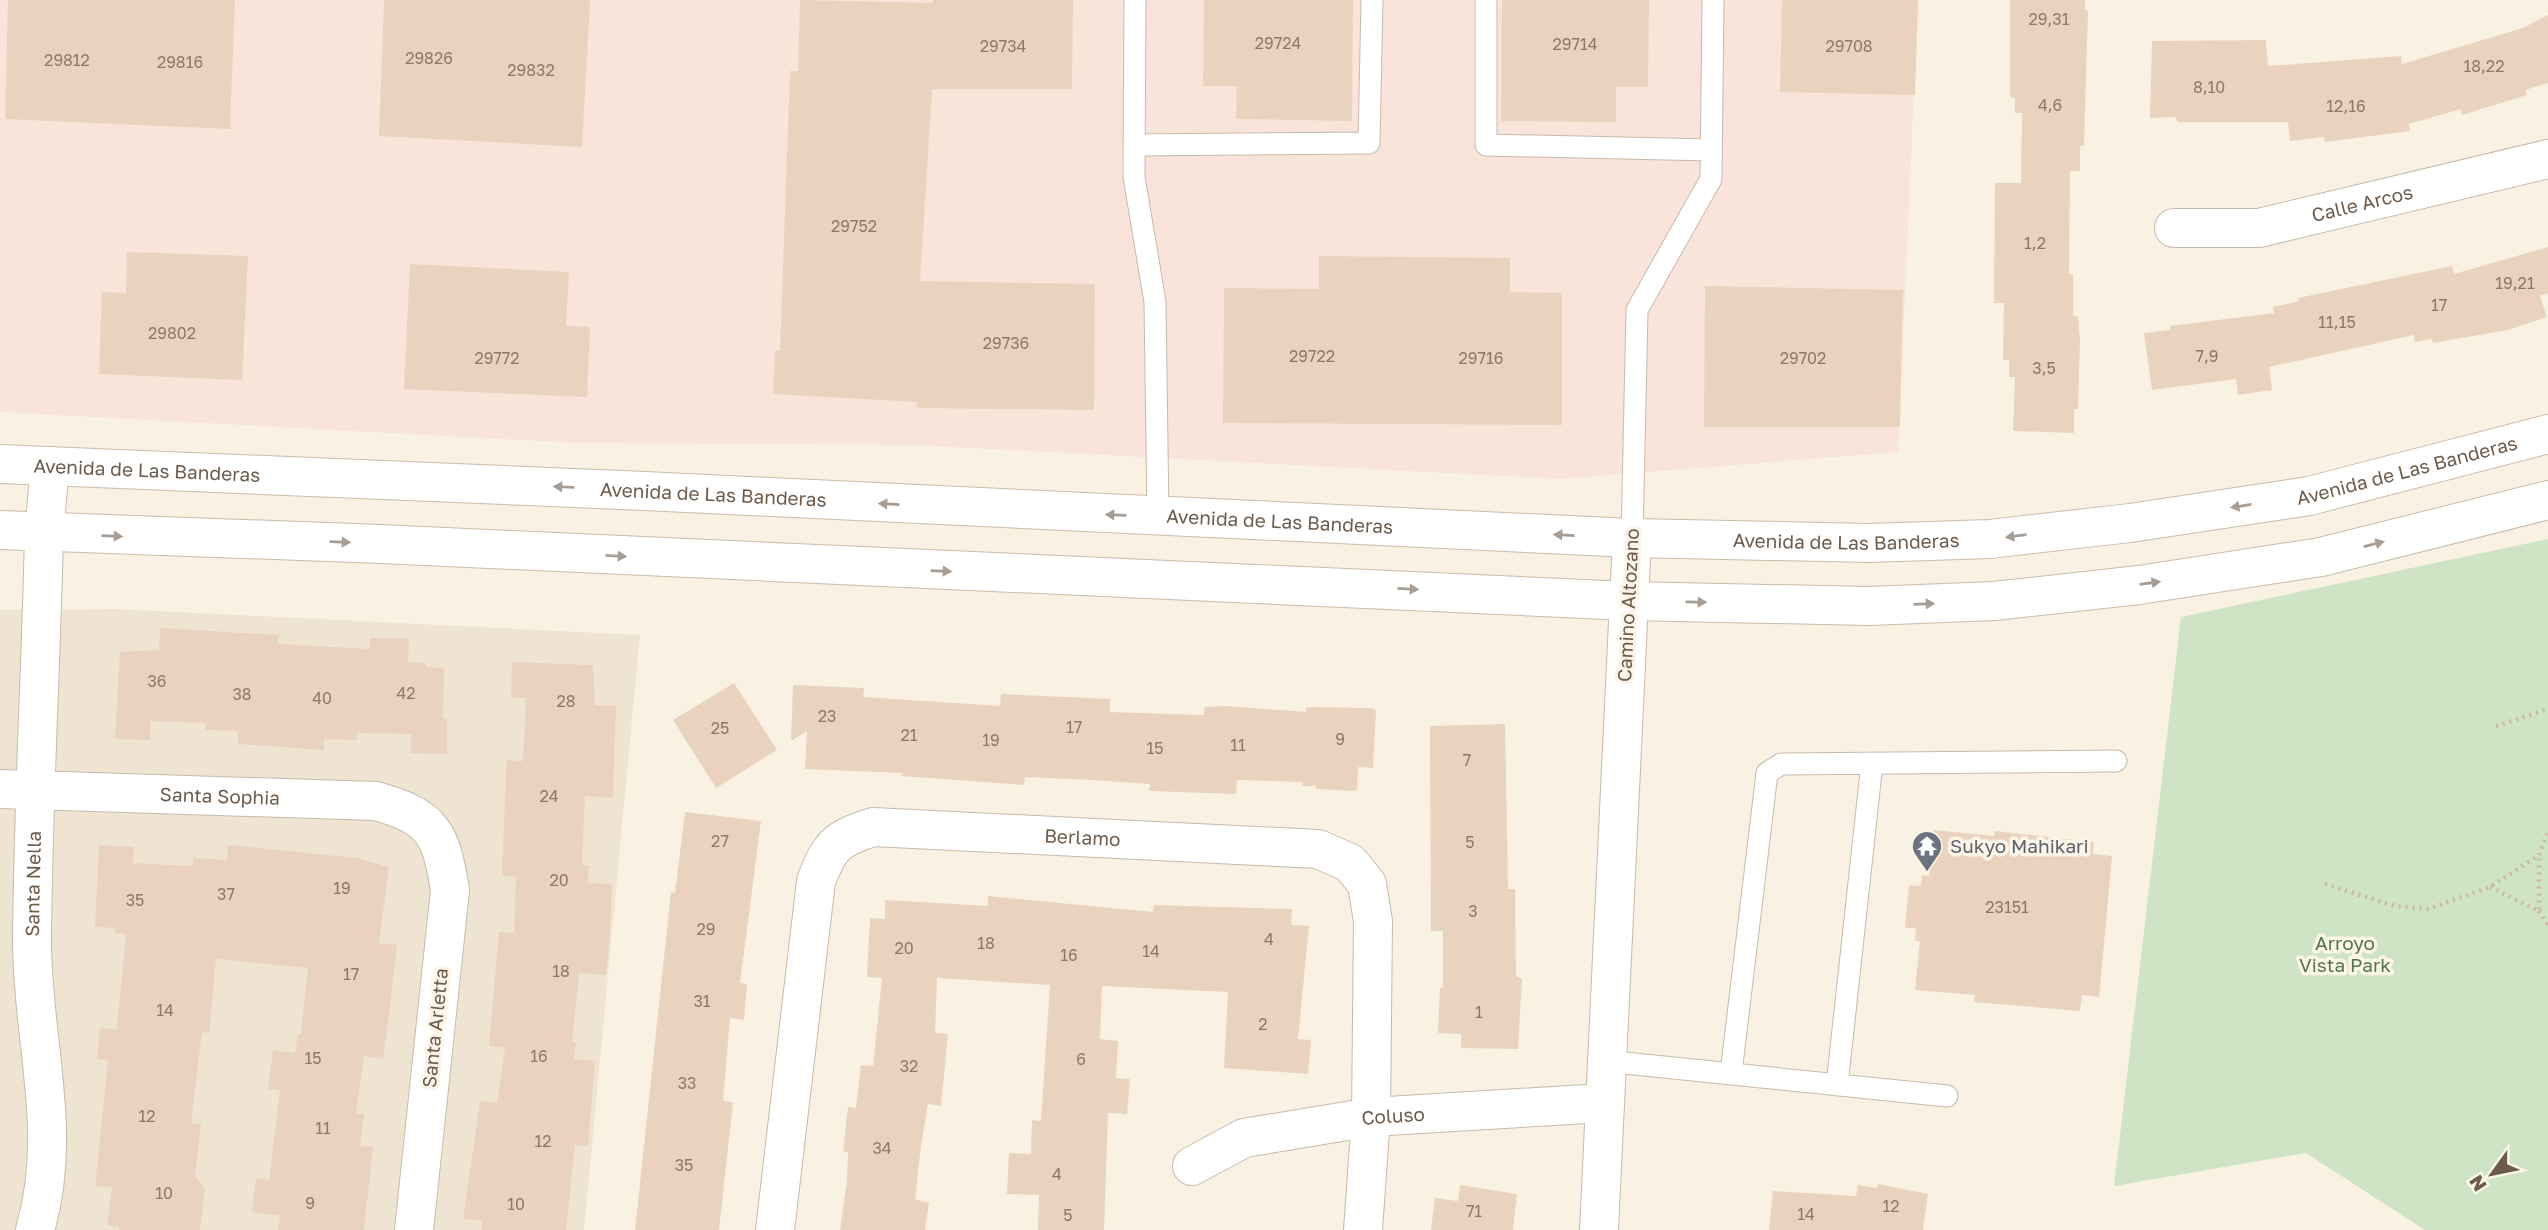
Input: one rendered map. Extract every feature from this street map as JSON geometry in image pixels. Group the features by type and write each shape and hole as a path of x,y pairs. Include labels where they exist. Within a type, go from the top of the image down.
{"main road":[{"name":"Calle Arcos","path":"2174,228 2259,228 2548,159"},
{"name":"Avenida de Las Banderas","path":"0,464 645,491 1632,538 1869,543 1990,539 2130,523 2309,496 2548,434"},
{"name":"Santa Nella","path":"35,1230 46,1194 49,1127 32,943 44,534 50,466"},
{"path":"0,530 44,534 381,544 1628,601 1869,606 1994,601 2139,585 2321,557 2548,500"},
{"name":"Camino Altozano","path":"1599,1230 1632,538"},
{"name":"Santa Sophia","path":"0,789 376,801 410,810 432,830"},
{"name":"Berlamo","path":"775,1230 816,881 827,852 849,835 873,827 1318,849 1350,863 1367,884 1373,921 1371,1117 1363,1230"},
{"name":"Santa Arletta","path":"414,1230 450,890 443,850 432,830"},
{"name":"Coluso","path":"1192,1166 1244,1138 1371,1117 1604,1103"}],"lane":[{"path":"1135,0 1134,177 1155,302 1158,516"},
{"path":"1135,145 1369,144 1372,0"},
{"path":"1486,0 1486,145 1712,150"},
{"name":"Camino Altozano","path":"1632,538 1637,310 1711,179 1713,0"},
{"path":"1731,1073 1767,773 1781,764 2116,761"},
{"path":"1837,1084 1872,763"},
{"path":"1605,1061 1947,1096"}],"path":[{"path":"2496,726 2548,709"},
{"path":"2539,911 2539,855 2548,832"},
{"path":"2325,884 2395,906 2428,909 2490,887 2539,855"},
{"path":"2490,887 2539,911 2548,925"}],"shaded area":[{"path":"0,0 1918,0 1898,452 1560,479 914,445 577,443 0,412"},
{"path":"117,609 640,635 584,1230 0,1230 0,610"}],"green space":[{"name":"Arroyo Vista Park","path":"2548,539 2548,1230 2425,1230 2306,1153 2114,1186 2181,617"}],"building":[{"path":"8,0 235,0 230,129 5,119"},
{"path":"384,0 590,0 582,147 379,136"},
{"path":"800,0 933,3 933,0 1073,0 1072,89 932,89 920,281 1095,284 1094,410 917,408 917,402 773,394 775,351 780,351 790,71 798,71"},
{"path":"1204,0 1353,0 1352,121 1236,119 1237,86 1203,86"},
{"path":"1502,0 1649,0 1648,87 1616,87 1616,122 1501,121"},
{"path":"1782,0 1918,0 1915,95 1780,92"},
{"path":"2010,0 2085,0 2085,10 2088,10 2084,146 2080,146 2080,171 2070,171 2069,274 2073,274 2073,316 2078,316 2080,339 2078,409 2074,409 2074,433 2013,431 2015,377 2009,377 2009,360 2003,360 2004,303 1994,303 1995,183 2021,183 2022,113 2015,113 2015,98 2010,97"},
{"path":"2548,15 2548,83 2525,90 2527,95 2462,115 2461,109 2409,124 2410,131 2325,142 2324,137 2290,141 2288,122 2177,122 2176,117 2150,118 2152,41 2266,40 2268,66 2401,56 2402,64 2523,28"},
{"path":"2548,247 2548,293 2540,296 2547,317 2508,330 2433,343 2432,339 2415,342 2414,335 2269,367 2272,390 2238,395 2236,379 2152,390 2144,333 2170,330 2170,326 2274,313 2273,307 2299,301 2298,298 2452,266 2454,274"},
{"path":"127,252 248,256 242,380 99,374 102,292 126,293"},
{"path":"1319,256 1510,258 1510,292 1562,293 1562,425 1223,423 1224,288 1319,289"},
{"path":"410,264 569,272 566,326 590,327 587,397 404,389"},
{"path":"1705,286 1903,290 1900,427 1704,427"},
{"path":"160,628 279,635 278,644 370,649 370,638 409,638 408,662 444,668 443,719 447,719 447,754 411,753 411,734 357,733 357,740 324,739 324,750 238,744 238,731 206,730 206,723 150,721 150,740 115,739 120,652 159,650"},
{"path":"512,662 593,665 595,705 616,706 613,798 585,796 582,865 589,865 588,883 612,884 610,934 606,975 579,973 572,1041 576,1042 574,1059 595,1061 588,1146 575,1145 566,1230 481,1230 482,1220 463,1219 480,1101 497,1103 505,1048 489,1046 499,932 514,933 516,877 502,876 506,771 507,760 523,761 526,698 511,698"},
{"path":"734,683 777,750 716,788 673,720"},
{"path":"793,685 864,688 863,697 1000,706 1001,694 1110,699 1110,712 1204,715 1205,707 1227,706 1306,712 1306,707 1373,708 1376,711 1373,768 1358,767 1357,789 1354,791 1316,789 1316,786 1302,786 1303,782 1237,780 1236,794 1149,791 1150,784 1093,780 1025,777 1024,785 902,776 902,773 805,769 807,731 791,741"},
{"path":"1505,724 1508,889 1515,889 1516,976 1522,979 1518,1049 1461,1048 1461,1034 1438,1033 1440,988 1443,988 1443,931 1431,931 1430,726"},
{"path":"685,812 761,821 740,983 747,984 744,1020 730,1018 723,1101 733,1102 719,1230 635,1230 671,892 675,893"},
{"path":"1934,830 1994,836 1995,831 2094,842 2093,854 2112,856 2099,997 2082,995 2080,1011 1974,1002 1975,995 1915,990 1920,941 1915,941 1916,928 1905,928 1909,885 1921,886 1922,875 1929,876"},
{"path":"99,845 134,847 133,863 193,866 194,858 227,860 228,845 357,858 389,867 379,943 397,945 390,1008 383,1059 364,1056 356,1113 364,1114 360,1146 373,1147 364,1230 278,1230 280,1216 252,1212 256,1178 269,1180 280,1090 268,1089 273,1050 295,1053 298,1034 301,1034 308,968 216,959 209,1033 202,1032 191,1123 201,1124 195,1176 205,1188 200,1230 119,1230 119,1227 107,1225 112,1187 95,1186 108,1060 97,1059 100,1028 117,1029 126,934 115,933 115,928 95,927"},
{"path":"988,896 1153,912 1154,905 1292,909 1291,925 1309,926 1298,1039 1311,1040 1308,1074 1224,1068 1228,992 1102,986 1100,1039 1118,1041 1116,1078 1130,1079 1127,1114 1108,1113 1104,1230 1038,1230 1039,1195 1007,1194 1009,1153 1031,1154 1032,1120 1041,1121 1050,985 937,978 935,1033 948,1034 941,1106 928,1104 921,1145 915,1199 929,1203 925,1230 840,1230 847,1180 848,1152 843,1152 848,1107 856,1108 861,1065 873,1066 882,978 867,977 870,918 885,919 885,900 988,906"},
{"path":"1878,1184 1928,1194 1923,1230 1769,1230 1773,1191 1856,1196 1858,1185 1877,1188"},
{"path":"1460,1185 1517,1194 1513,1230 1431,1230 1435,1198 1458,1201"}],"place":[{"name":"Sukyo Mahikari","path":"1927,873"}]}
